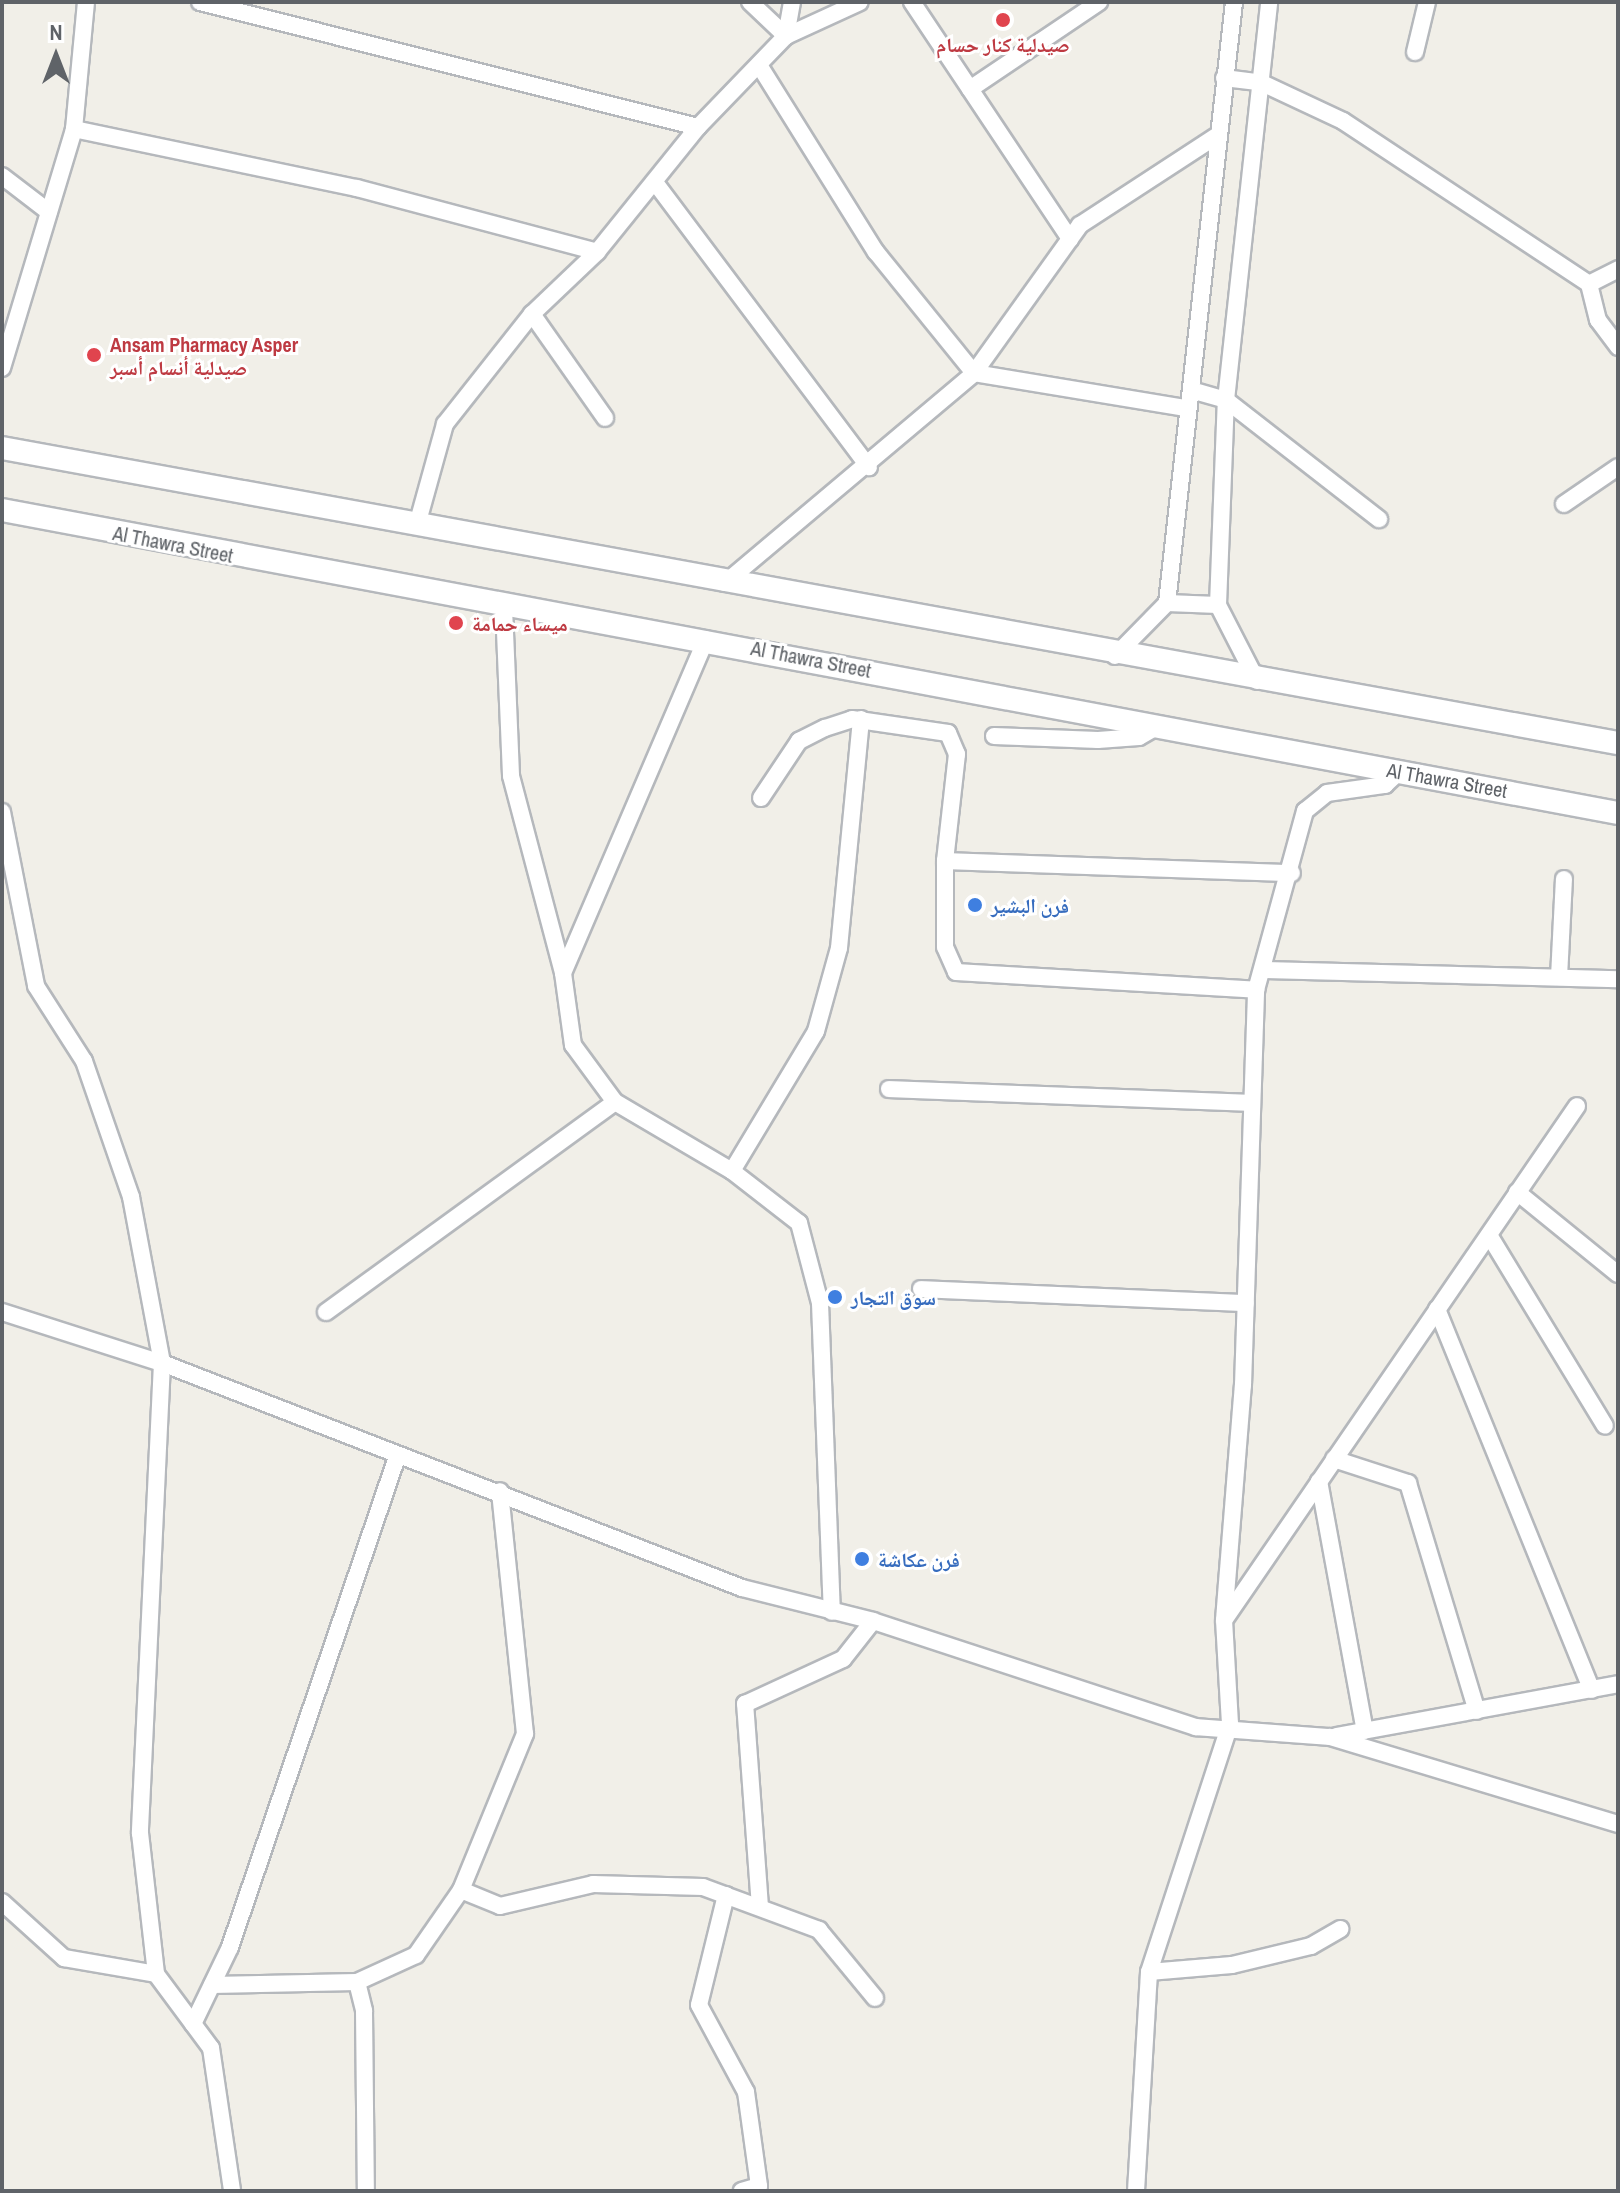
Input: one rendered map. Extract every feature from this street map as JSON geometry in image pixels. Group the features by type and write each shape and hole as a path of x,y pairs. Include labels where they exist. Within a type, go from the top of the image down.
{"main road":[{"path":"2,448 1115,656 1546,734 1618,743"},
{"name":"Al Thawra Street","path":"2,510 504,608 706,639 1618,813"}],"street":[{"path":"2,368 74,129 86,2"},
{"path":"200,2 698,127"},
{"path":"750,2 786,36"},
{"path":"786,36 792,2"},
{"path":"417,525 445,424 532,314 597,252 657,185 698,127 786,36 860,2"},
{"path":"912,2 1070,239"},
{"path":"970,89 1099,2"},
{"path":"1115,656 1167,603 1186,408 1191,390 1234,2"},
{"path":"1257,681 1218,605 1226,400 1269,2"},
{"path":"1415,52 1427,2"},
{"path":"759,65 876,252 974,373 1186,408"},
{"path":"1224,78 1262,83 1343,121 1589,284 1598,320 1618,347"},
{"path":"74,129 357,188 597,252"},
{"path":"725,583 869,467 974,373 1080,225 1218,135"},
{"path":"2,176 49,212"},
{"path":"657,185 869,467"},
{"path":"1589,284 1618,269"},
{"path":"532,314 605,418"},
{"path":"1191,390 1226,400 1379,519"},
{"path":"1564,504 1618,467"},
{"path":"1167,603 1218,605"},
{"path":"504,608 511,776 563,973 573,1045 615,1102 732,1171 799,1223 820,1303 832,1612"},
{"path":"563,973 706,639"},
{"path":"732,1171 816,1031 836,962 861,719"},
{"path":"761,798 799,741 861,719 948,733 954,742 945,861 945,947 956,972 1256,990"},
{"path":"994,736 1098,740 1139,737 1158,726"},
{"path":"1546,734 1618,731"},
{"path":"1136,2191 1138,2061 1149,1972 1230,1724 1224,1620 1246,1303 1256,990 1265,970 1312,803 1337,790 1385,785 1400,771"},
{"path":"2,812 4,835 36,986 84,1061 131,1197 162,1363 140,1833 156,1974 211,2048 232,2191"},
{"path":"945,861 1292,873"},
{"path":"1559,977 1564,879"},
{"path":"1265,970 1618,979"},
{"path":"889,1089 1252,1103"},
{"path":"326,1312 615,1102"},
{"path":"1224,1620 1577,1106"},
{"path":"1517,1192 1618,1274"},
{"path":"1489,1235 1605,1426"},
{"path":"921,1289 1246,1303"},
{"path":"1437,1309 1592,1690"},
{"path":"2,1312 162,1363 397,1457 500,1491 742,1588 873,1621 1196,1727 1230,1724 1330,1737 1618,1824"},
{"path":"193,2024 212,1985 397,1457"},
{"path":"1334,1459 1408,1483 1477,1711"},
{"path":"1319,1481 1365,1731"},
{"path":"212,1985 357,1982 416,1955 461,1890 525,1734 500,1491"},
{"path":"760,1907 745,1704 843,1659 873,1621"},
{"path":"1330,1737 1618,1684"},
{"path":"461,1890 500,1906 593,1884 703,1887 819,1930 875,1998"},
{"path":"726,1895 699,2005 746,2092 759,2186 742,2191"},
{"path":"2,1902 64,1958 156,1974"},
{"path":"1149,1972 1232,1965 1311,1946 1340,1929"},
{"path":"357,1982 364,2011 366,2191"}],"place":[{"name":"صيدلية كنار حسام","path":"1003,20"},
{"name":"Ansam Pharmacy Asper صيدلية أنسام أسبر","path":"94,355"},
{"name":"ميساء حمامة","path":"456,623"},
{"name":"فرن البشير","path":"975,905"},
{"name":"سوق التجار","path":"835,1297"},
{"name":"فرن عكاشة","path":"862,1559"}]}
